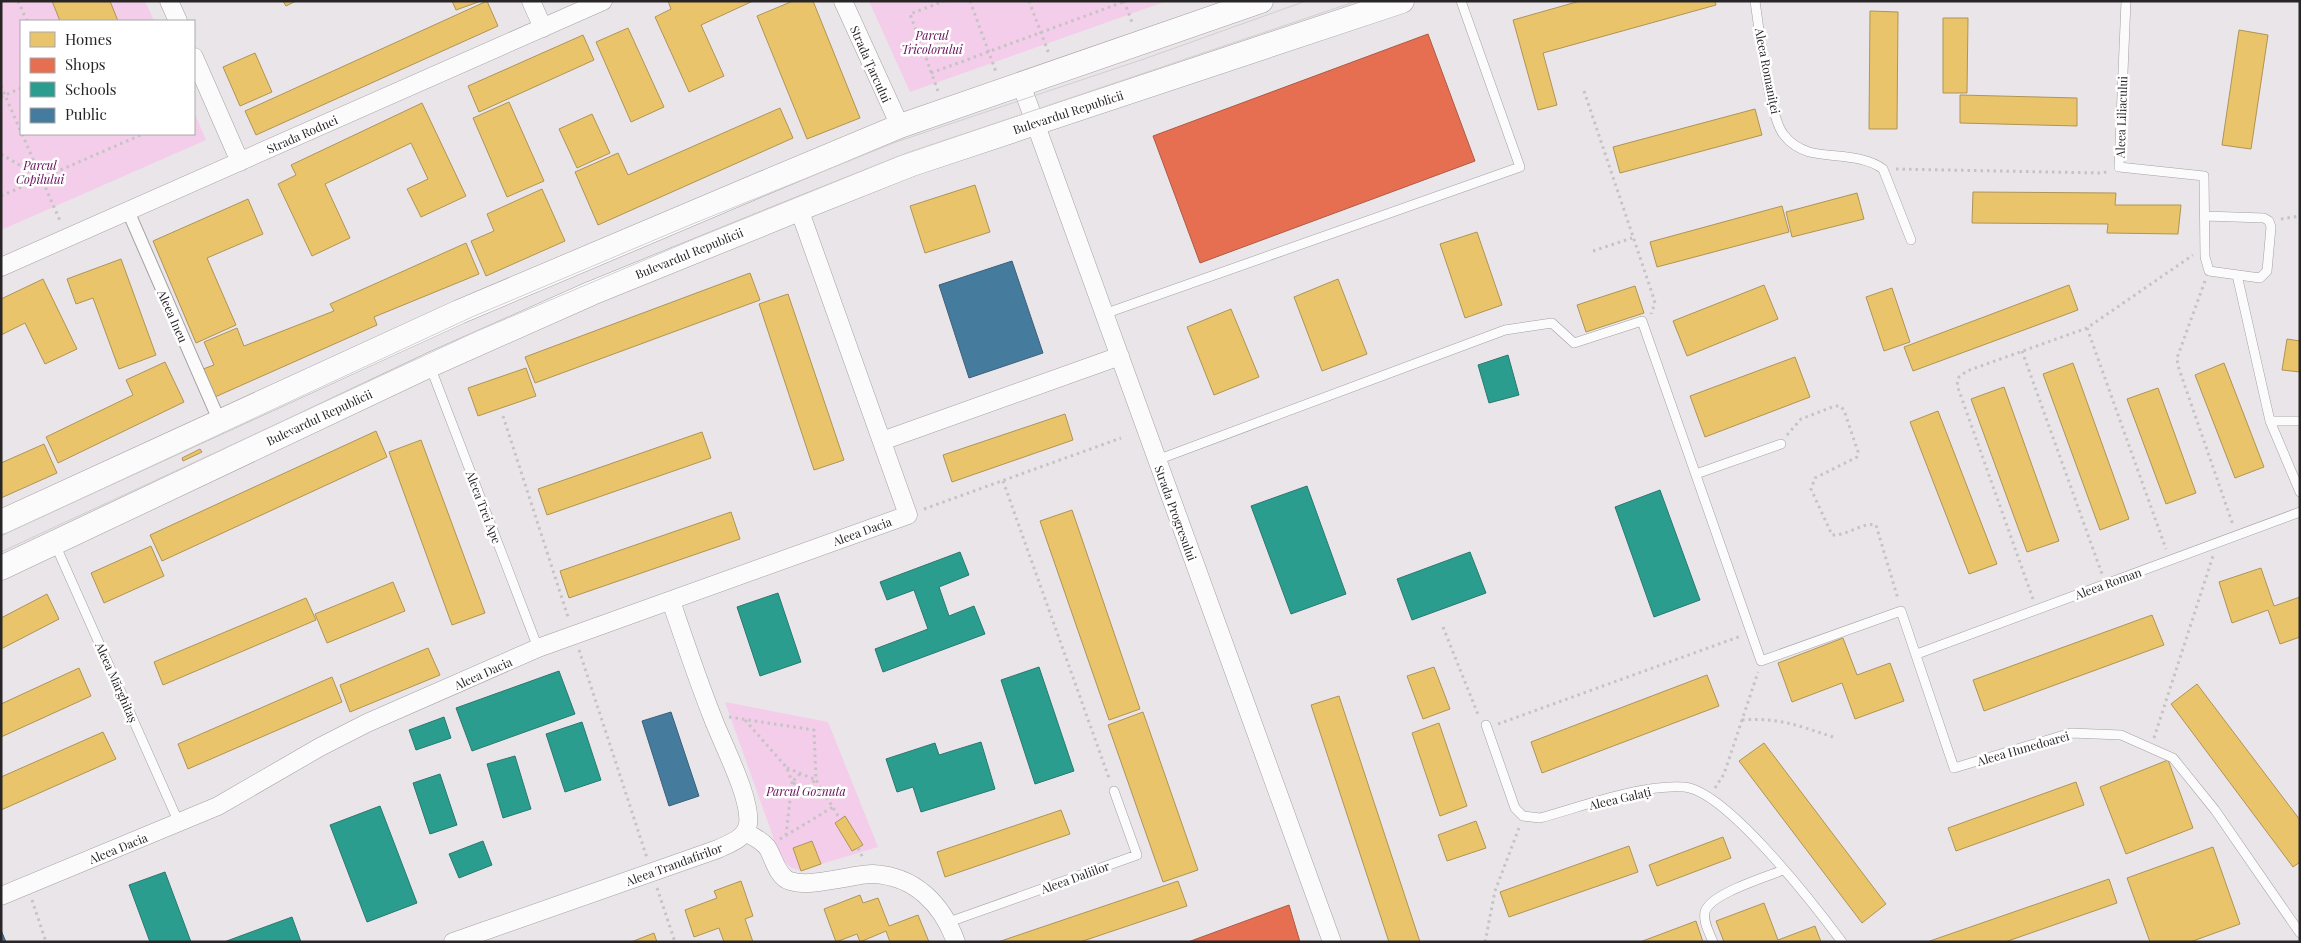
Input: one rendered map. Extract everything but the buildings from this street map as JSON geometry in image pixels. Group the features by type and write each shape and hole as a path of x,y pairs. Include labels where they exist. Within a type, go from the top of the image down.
{"main road":[{"path":"1,522 100,478 219,420 576,261 900,126 1261,1"},
{"name":"Bulevardul Republicii","path":"1,568 430,365 592,293 799,208 912,164 1402,1"}],"street":[{"path":"170,1 178,20"},
{"path":"531,1 542,28"},
{"name":"Strada Rodnei","path":"1,267 603,1"},
{"name":"Strada Țarcului","path":"843,1 900,126"},
{"path":"195,59 240,162"},
{"name":"Strada Progresului","path":"1022,84 1332,942"},
{"name":"Aleea Dacia","path":"1,896 218,806 320,747 367,723 538,648 908,515 799,208"},
{"name":"Aleea Ineu","path":"128,211 219,420"},
{"path":"882,441 1120,356"},
{"path":"671,600 711,714 743,794 748,811 745,832 766,847 782,876 787,880 807,884 871,874 888,876 912,884 928,895 949,922 956,942"},
{"name":"Aleea Trandafirilor","path":"453,942 718,849 738,840 745,832"}],"lane":[{"path":"1104,314 1520,167 1461,1"},
{"name":"Aleea Romaniței","path":"1755,1 1775,116 1783,135 1796,146 1808,151 1867,161 1883,169"},
{"name":"Aleea Liliacului","path":"2126,1 2119,167 2204,176 2205,247 2209,271"},
{"path":"1883,169 1911,240"},
{"path":"2205,216 2264,218 2270,221 2271,227 2267,271 2260,278 2209,271"},
{"path":"2237,275 2270,421 2300,492"},
{"path":"1157,460 1505,330 1552,323 1574,342 1642,321 1761,661 1901,610 1917,654"},
{"name":"Aleea Trei Ape","path":"430,365 538,648"},
{"path":"2270,421 2300,421"},
{"path":"1696,474 1781,444"},
{"name":"Aleea Roman","path":"1917,654 2300,512"},
{"name":"Aleea Mărghitaș","path":"54,542 179,823"},
{"name":"Aleea Hunedoarei","path":"1917,654 1954,768 2071,733 2121,736 2173,758 2215,810 2300,933"},
{"path":"1486,726 1515,808 1523,816"},
{"name":"Aleea Galați","path":"1523,816 1540,818 1642,791 1685,787 1710,797 1738,821 1813,903 1842,942"},
{"name":"Aleea Daliilor","path":"949,922 1137,854 1114,791"},
{"path":"1712,942 1704,920 1706,909 1717,897 1783,870"}],"path":[{"path":"18,1 27,20"},
{"path":"938,91 910,14 944,1"},
{"path":"970,1 996,73"},
{"path":"1029,1 1049,55"},
{"path":"931,73 1125,1 1133,26"},
{"path":"1,86 3,96 20,129"},
{"path":"3,96 20,88"},
{"path":"1584,91 1655,303 1652,314 1642,321"},
{"path":"23,135 67,238"},
{"path":"1,196 141,135"},
{"path":"1,154 42,178"},
{"path":"1883,169 2103,173 2119,167"},
{"path":"2270,221 2300,216"},
{"path":"1594,251 1632,238"},
{"path":"2036,610 1957,385 1959,377 1967,371 2087,328 2205,247"},
{"path":"2209,271 2177,358 2178,366 2237,535"},
{"path":"2087,328 2170,560"},
{"path":"2022,351 2106,584"},
{"path":"1781,444 1801,419 1835,406 1840,406 1844,410 1858,452 1857,457 1815,478 1812,489 1832,535 1839,536 1871,524 1876,525 1901,610"},
{"path":"502,416 675,942"},
{"path":"908,515 1121,438"},
{"path":"1003,480 1114,791"},
{"path":"2151,748 2217,542"},
{"path":"1443,627 1480,721 1486,726 1495,725 1751,632"},
{"path":"1710,797 1724,774 1761,661"},
{"path":"711,714 814,730 816,780 840,819"},
{"path":"1742,720 1760,718 1786,721 1833,738"},
{"path":"745,719 787,768 792,782 786,835"},
{"path":"787,768 816,780"},
{"path":"792,782 800,774"},
{"path":"791,797 816,780"},
{"path":"792,782 803,789"},
{"path":"766,847 833,808"},
{"path":"1485,942 1495,891 1523,816"},
{"path":"26,886 46,942"}],"green space":[{"name":"Parcul Copilului","path":"1,1 145,1 154,20 20,20 20,135 195,135 195,114 206,140 1,230"},
{"name":"Parcul Tricolorului","path":"869,1 1167,1 910,92"},
{"name":"Parcul Goznuta","path":"725,702 828,722 878,847 821,864 812,841 793,848 801,871 790,867 780,856"}],"tram line":[{"path":"1,536 472,317 690,225 896,142 1144,59 1306,1"},
{"path":"1,552 475,332 694,239 899,156 1357,1"}]}
